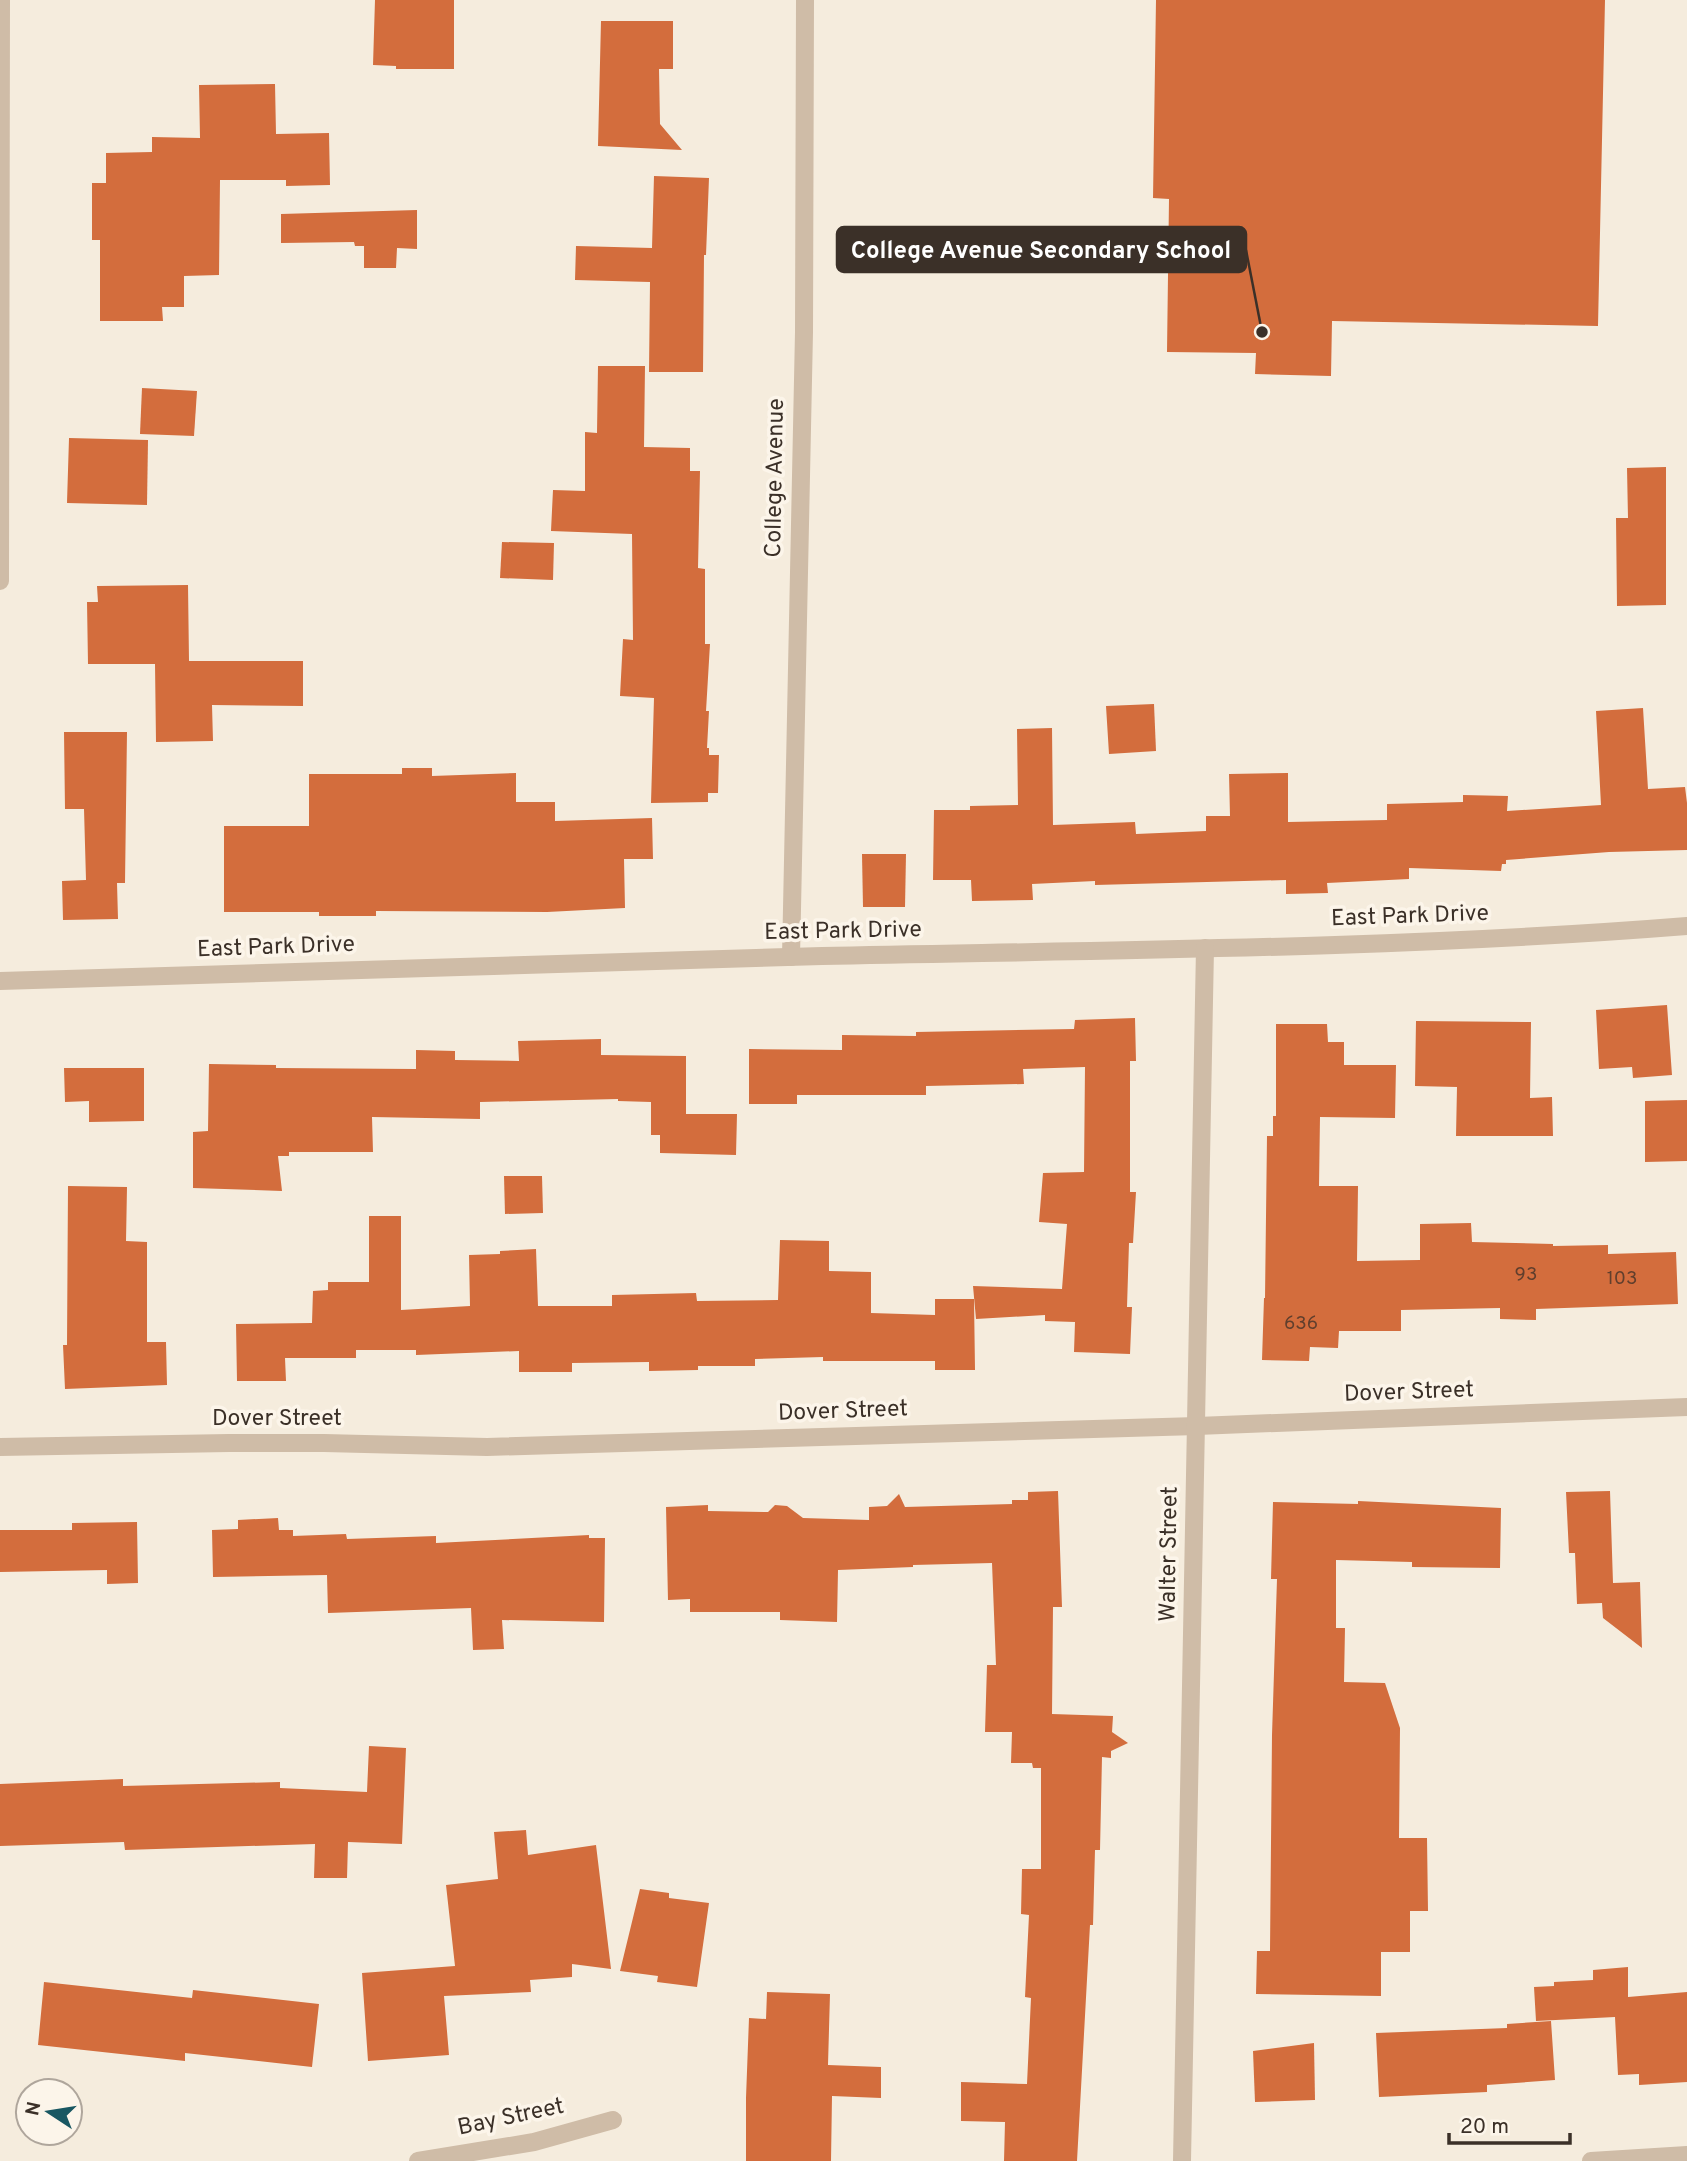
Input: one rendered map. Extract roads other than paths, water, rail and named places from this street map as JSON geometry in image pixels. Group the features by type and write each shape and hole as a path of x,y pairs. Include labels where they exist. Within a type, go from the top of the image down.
{"street":[{"path":"0,581 1,0"},
{"name":"College Avenue","path":"791,957 804,345 805,0"},
{"name":"East Park Drive","path":"0,981 791,957 1425,942 1687,926"},
{"name":"Walter Street","path":"1182,2161 1205,947"},
{"name":"Dover Street","path":"0,1447 241,1443 487,1447 1197,1426 1687,1407"},
{"name":"Bay Street","path":"418,2161 534,2142 613,2120"},
{"path":"1591,2161 1687,2155"}],"place":[{"name":"College Avenue Secondary School","path":"1262,332"}]}
